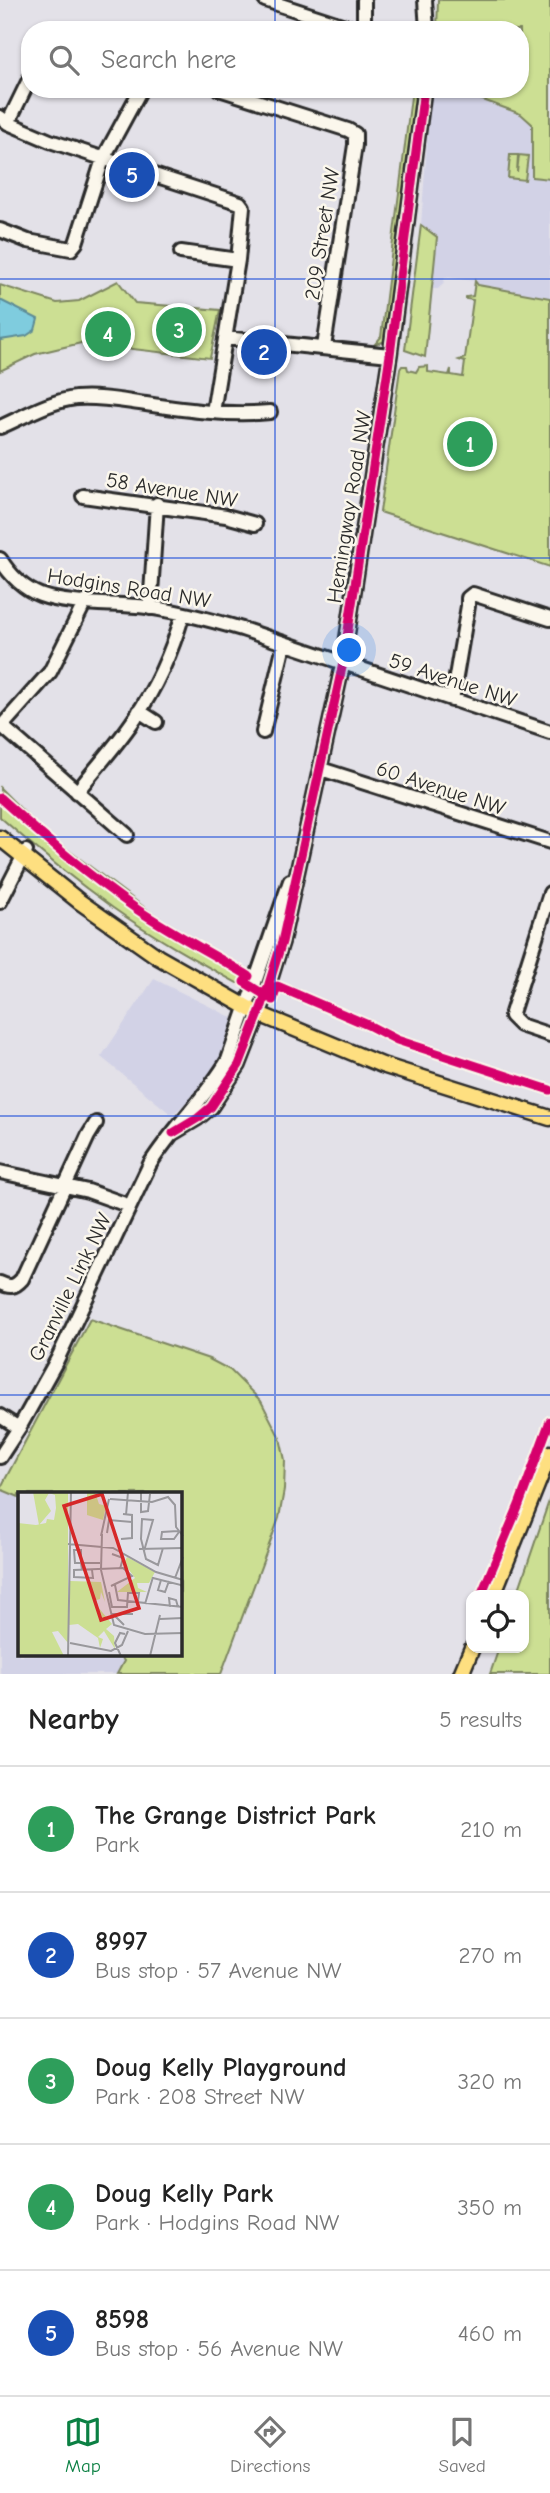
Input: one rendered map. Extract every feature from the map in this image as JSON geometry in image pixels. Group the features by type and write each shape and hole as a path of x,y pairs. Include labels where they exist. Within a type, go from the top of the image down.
{"main road":[{"path":"0,827 24,854"},
{"path":"0,838 163,950 254,1006 437,1081 550,1118"},
{"path":"495,1590 550,1453"},
{"path":"461,1674 470,1653"}],"street":[{"path":"265,0 330,21"},
{"path":"364,0 365,21"},
{"path":"425,0 426,21"},
{"path":"21,93 4,120 50,141 240,203 243,207 238,260 213,412"},
{"path":"0,230 28,241 71,249 76,243 103,159 136,98"},
{"name":"209 Street NW","path":"247,98 355,134 324,347"},
{"name":"Hemingway Road NW","path":"254,1006 282,942 343,663 390,355 423,98"},
{"path":"181,252 238,260"},
{"path":"225,338 390,355"},
{"path":"0,427 63,400 76,398 102,398 213,412 270,412"},
{"name":"58 Avenue NW","path":"83,496 157,504 255,524"},
{"path":"150,608 157,504"},
{"name":"Hodgins Road NW","path":"0,559 9,574 39,594 62,600 150,608 183,614 242,629 343,663"},
{"path":"452,700 468,598 473,594 550,619"},
{"path":"85,602 50,672 2,726 127,835"},
{"path":"77,792 139,711 165,666 183,614"},
{"path":"263,733 284,645"},
{"name":"59 Avenue NW","path":"343,663 550,732"},
{"path":"139,711 156,722"},
{"name":"60 Avenue NW","path":"321,769 550,842"},
{"path":"0,902 24,854"},
{"path":"550,892 511,1016 515,1023 550,1035"},
{"name":"Granville Link NW","path":"0,1457 63,1348 150,1164 216,1081 254,1006"},
{"path":"0,1283 11,1287 22,1279 96,1123"},
{"path":"0,1172 88,1191 130,1206"},
{"path":"0,1416 19,1428"}],"shaded area":[{"path":"430,98 480,98 521,114 532,124 532,176 550,179 550,298 445,277 438,289 430,289 437,237 421,225"},
{"path":"154,979 233,1018 219,1060 197,1093 172,1115 101,1057"},
{"path":"0,1489 18,1497 18,1657 121,1657 124,1661 117,1674 0,1672"}],"green space":[{"path":"438,0 550,0 550,179 532,177 532,124 521,114 478,98 529,98 529,21 437,21"},
{"path":"411,98 417,98 386,339 375,344 381,337"},
{"path":"510,155 518,155 517,172 519,155 528,156 525,180 508,178"},
{"path":"421,225 437,237 425,357 405,350"},
{"path":"118,281 135,303 220,310 210,358 81,343 35,354 0,371 0,285 57,303 79,301"},
{"path":"475,281 478,285 550,298 550,567 380,512 400,369 407,366 408,370 416,372 419,367 428,366 428,372 449,375 451,369 451,375 463,377 465,362 459,360 465,358 473,300 466,297 473,296"},
{"path":"0,788 43,831 186,938 249,971 246,988 145,930 55,864 0,817"},
{"path":"90,1319 209,1359 230,1370 261,1401 280,1438 285,1460 279,1518 221,1674 117,1674 124,1661 121,1657 182,1657 182,1492 18,1492 18,1497 0,1489"},
{"path":"550,1498 550,1674 490,1674 497,1653 529,1653 529,1590 519,1590"}],"water":[{"path":"0,300 38,319 35,330 26,336 0,340"}],"cycle path":[{"path":"173,1133 211,1107 239,1065 262,1006 282,942 343,663 390,355 423,98"},
{"path":"0,798 33,828 120,897 249,976 244,982 273,1000 277,986 397,1040 550,1090"},
{"path":"483,1590 550,1421"}],"place":[{"name":"8598","path":"132,175"},
{"name":"Doug Kelly Playground","path":"179,330"},
{"name":"Doug Kelly Park","path":"108,334"},
{"name":"8997","path":"264,352"},
{"name":"The Grange District Park","path":"470,444"}]}
